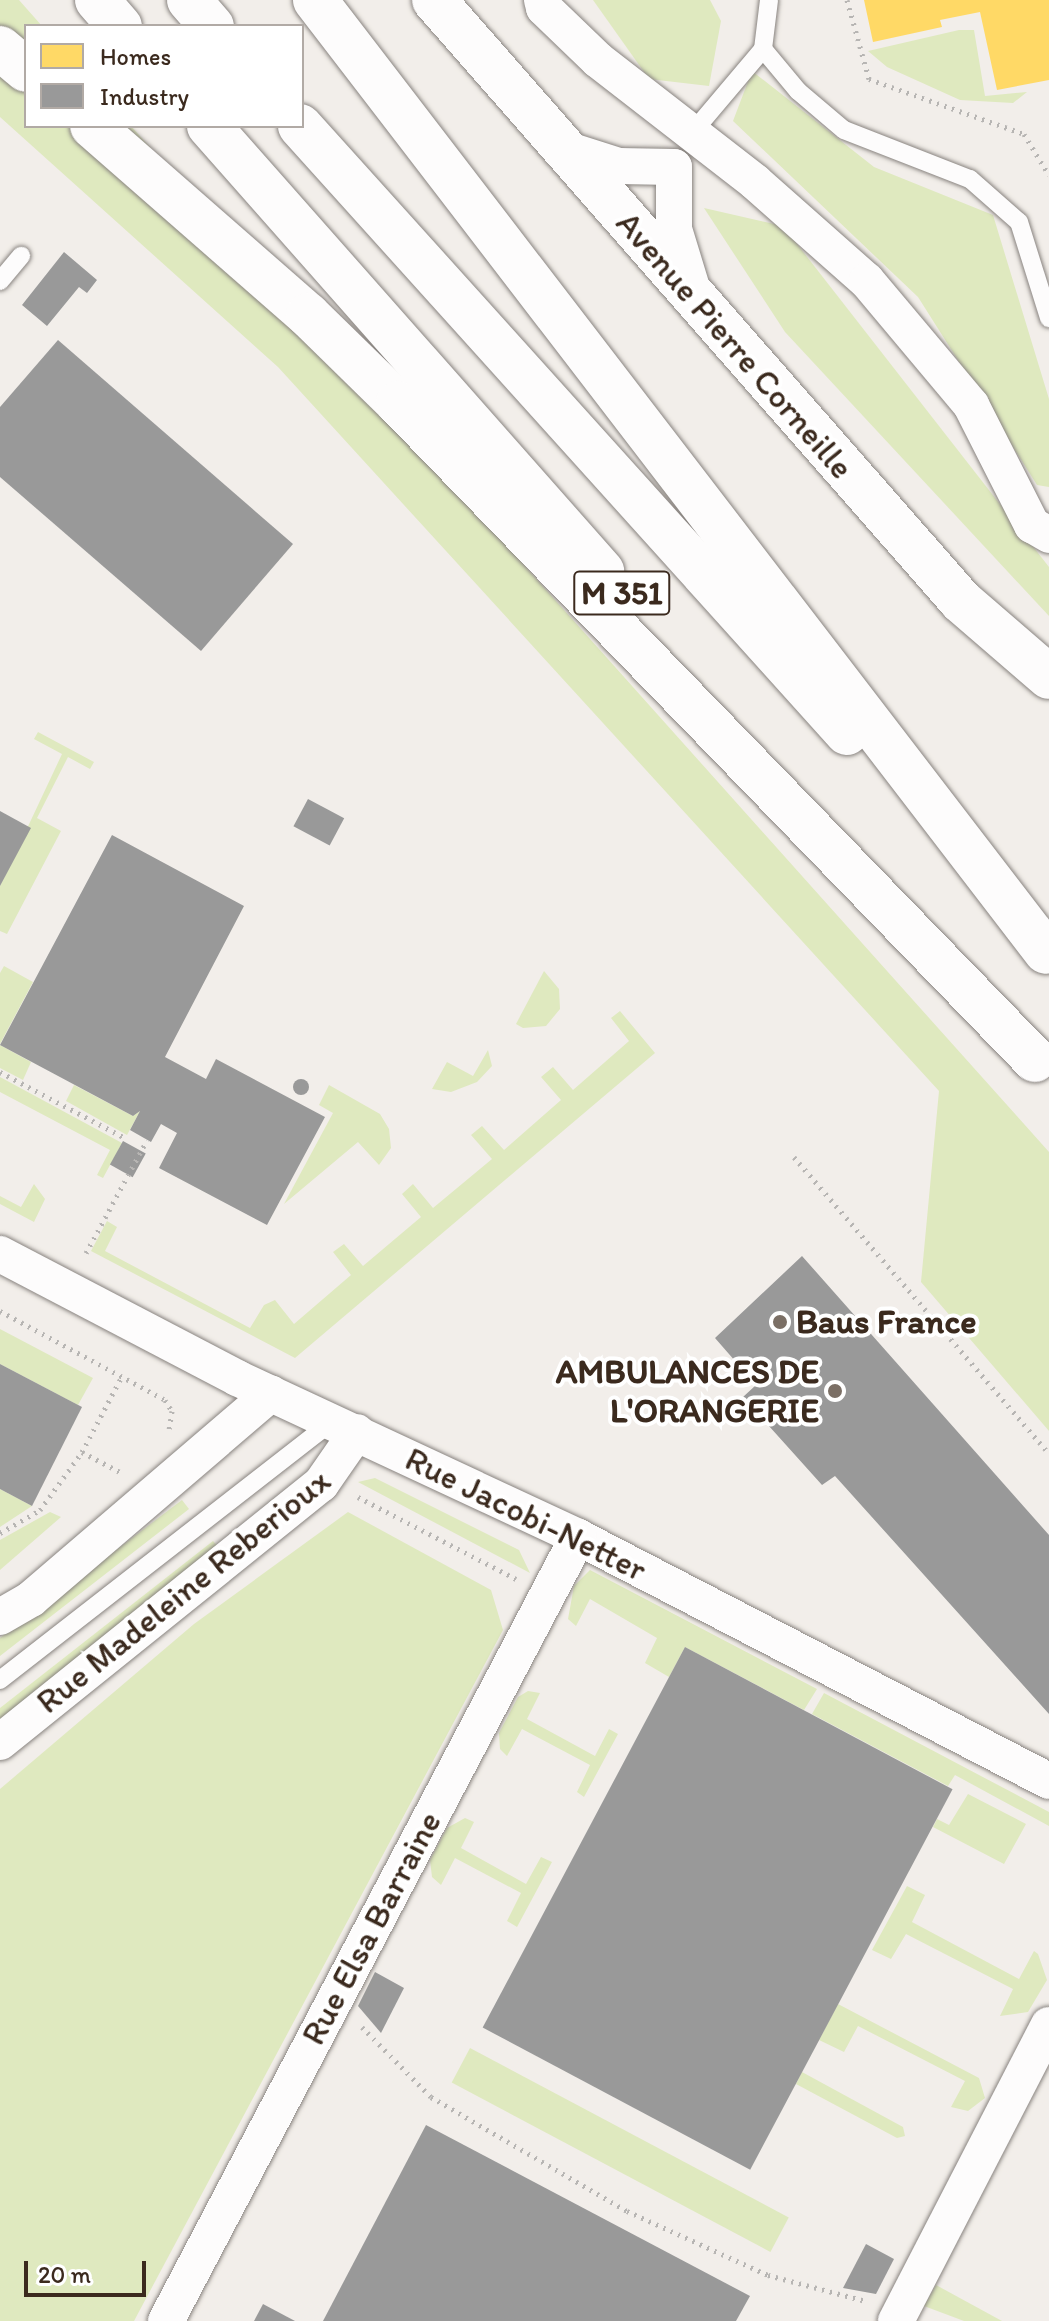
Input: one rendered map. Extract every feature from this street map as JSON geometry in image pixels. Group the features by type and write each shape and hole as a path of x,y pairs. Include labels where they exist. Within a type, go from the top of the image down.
{"main road":[{"path":"97,0 118,24"},
{"path":"189,0 210,24"},
{"path":"315,0 1047,954"},
{"name":"Avenue Pierre Corneille","path":"434,0 697,304 961,601 1049,677"},
{"path":"0,48 24,68"},
{"path":"94,128 308,315 418,422 1042,1068"},
{"name":"M 351","path":"211,128 1042,1068"},
{"name":"M 351","path":"302,128 1047,954"}],"street":[{"path":"542,0 544,8 598,60 700,139 867,281 971,405 1032,525 1049,535"},
{"path":"697,304 674,229 674,167 700,139"},
{"path":"562,148 619,166 674,167"},
{"name":"Rue Jacobi-Netter","path":"0,1254 271,1393 578,1537 1049,1781"},
{"path":"0,1617 31,1599 271,1393"},
{"name":"Rue Madeleine Reberioux","path":"0,1742 321,1484 345,1427"},
{"name":"Rue Elsa Barraine","path":"166,2321 578,1537"},
{"path":"899,2315 1049,2025"}],"lane":[{"path":"700,139 763,49 769,0"},
{"path":"763,49 798,91 844,130 970,179 1019,222 1049,318"},
{"path":"0,281 21,256"},
{"name":"Rue Madeleine Reberioux","path":"0,1680 345,1427"}],"path":[{"path":"847,0 869,79 1024,134 1049,175"},
{"path":"0,1072 125,1138"},
{"path":"86,1253 147,1140"},
{"path":"794,1157 1049,1453"},
{"path":"0,1311 165,1400"},
{"path":"0,1533 40,1510 82,1452 122,1376"},
{"path":"82,1452 123,1473"},
{"path":"352,1494 547,1596"},
{"path":"335,1996 409,2081 431,2097 627,2211 778,2279 899,2315"}],"green space":[{"path":"0,0 19,0 40,24 24,24 24,128 133,128 1049,1152 1049,1431 921,1282 939,1091 278,367 0,117"},
{"path":"593,0 710,0 721,21 709,86 649,79"},
{"path":"959,30 974,30 985,96 1027,92 1013,103 960,100 887,67 868,51"},
{"path":"752,71 874,167 993,215 1049,399 1049,487 1037,485 918,297 733,121"},
{"path":"704,208 783,226 1049,567 1049,616 785,332"},
{"path":"38,732 94,762 90,769 68,757 37,818 61,831 7,934 0,931 0,886 62,754 34,739"},
{"path":"4,966 33,982 0,1044 0,973"},
{"path":"544,971 559,989 560,1009 546,1026 523,1028 516,1024"},
{"path":"620,1011 655,1053 295,1358 91,1251 107,1221 117,1227 105,1251 250,1328 264,1305 275,1300 294,1324 351,1275 333,1252 344,1244 363,1266 421,1217 402,1194 413,1184 433,1208 492,1159 471,1135 482,1126 504,1150 561,1100 541,1077 553,1067 573,1090 629,1041 611,1018"},
{"path":"0,1045 31,1062 23,1080 0,1068"},
{"path":"488,1050 492,1066 477,1082 451,1092 432,1089 447,1062 473,1076"},
{"path":"0,1077 122,1143 103,1178 97,1175 110,1150 0,1092"},
{"path":"74,1085 133,1116 140,1111 127,1135 66,1101"},
{"path":"329,1085 380,1114 389,1129 391,1148 379,1165 358,1142 284,1204 333,1113 319,1105"},
{"path":"34,1184 45,1199 34,1222 0,1204 0,1196 21,1207"},
{"path":"0,1329 93,1378 78,1405 0,1364"},
{"path":"375,1478 519,1550 530,1573 358,1482"},
{"path":"0,1489 32,1506 0,1527"},
{"path":"182,1500 189,1509 0,1656 0,1638"},
{"path":"50,1512 61,1517 0,1570 0,1540"},
{"path":"348,1512 491,1590 503,1630 134,2321 0,2321 0,1789 194,1624"},
{"path":"213,1541 220,1549 0,1729 0,1708"},
{"path":"590,1570 817,1689 804,1710 685,1647 669,1677 645,1663 657,1638 590,1599 576,1626 568,1619 574,1586"},
{"path":"528,1691 540,1693 527,1719 595,1756 609,1729 618,1734 584,1797 577,1792 590,1765 522,1729 507,1756 500,1749 499,1733 518,1697"},
{"path":"824,1693 1049,1812 1049,1826 955,1775 948,1786 812,1714"},
{"path":"968,1794 1026,1824 1004,1864 933,1827 937,1819 949,1825"},
{"path":"465,1818 474,1822 461,1848 526,1884 541,1857 552,1862 517,1927 507,1921 521,1893 455,1858 441,1885 432,1877 430,1860 447,1828"},
{"path":"907,1886 925,1895 912,1922 1019,1979 1034,1951 1038,1954 1047,1980 1028,2012 1000,2016 1013,1989 906,1934 891,1959 872,1950"},
{"path":"838,2004 979,2078 985,2098 968,2111 951,2107 965,2081 858,2026 844,2052 819,2040"},
{"path":"470,2048 789,2217 770,2252 452,2082"},
{"path":"802,2072 903,2127 905,2136 897,2138 796,2084"},
{"path":"936,2285 1002,2321 964,2321 924,2306"}],"building: Homes":[{"path":"864,0 1049,0 1049,80 997,90 980,12 940,20 942,27 873,42"}],"building: Industry":[{"path":"64,252 97,280 87,293 79,287 47,326 22,305"},
{"path":"58,340 293,544 201,651 0,477 0,407"},
{"path":"308,799 344,818 330,846 293,826"},
{"path":"0,811 31,828 0,886"},
{"path":"112,835 244,906 165,1057 206,1079 216,1059 325,1117 267,1225 159,1168 177,1133 161,1124 151,1142 130,1130 140,1111 133,1116 0,1045"},
{"path":"301,1079 309,1087 301,1095 293,1087"},
{"path":"123,1141 146,1154 133,1177 110,1165"},
{"path":"802,1256 1049,1535 1049,1714 835,1476 822,1485 743,1397 756,1385 715,1338"},
{"path":"0,1364 82,1407 32,1506 0,1489"},
{"path":"685,1647 953,1789 750,2170 483,2028"},
{"path":"375,1972 404,1988 381,2033 358,2006"},
{"path":"426,2125 750,2296 736,2321 323,2321"},
{"path":"866,2244 894,2259 876,2294 843,2288"},
{"path":"263,2304 295,2321 254,2321"}],"place":[{"name":"Baus France","path":"780,1322"},
{"name":"AMBULANCES DE L'ORANGERIE","path":"835,1391"}]}
